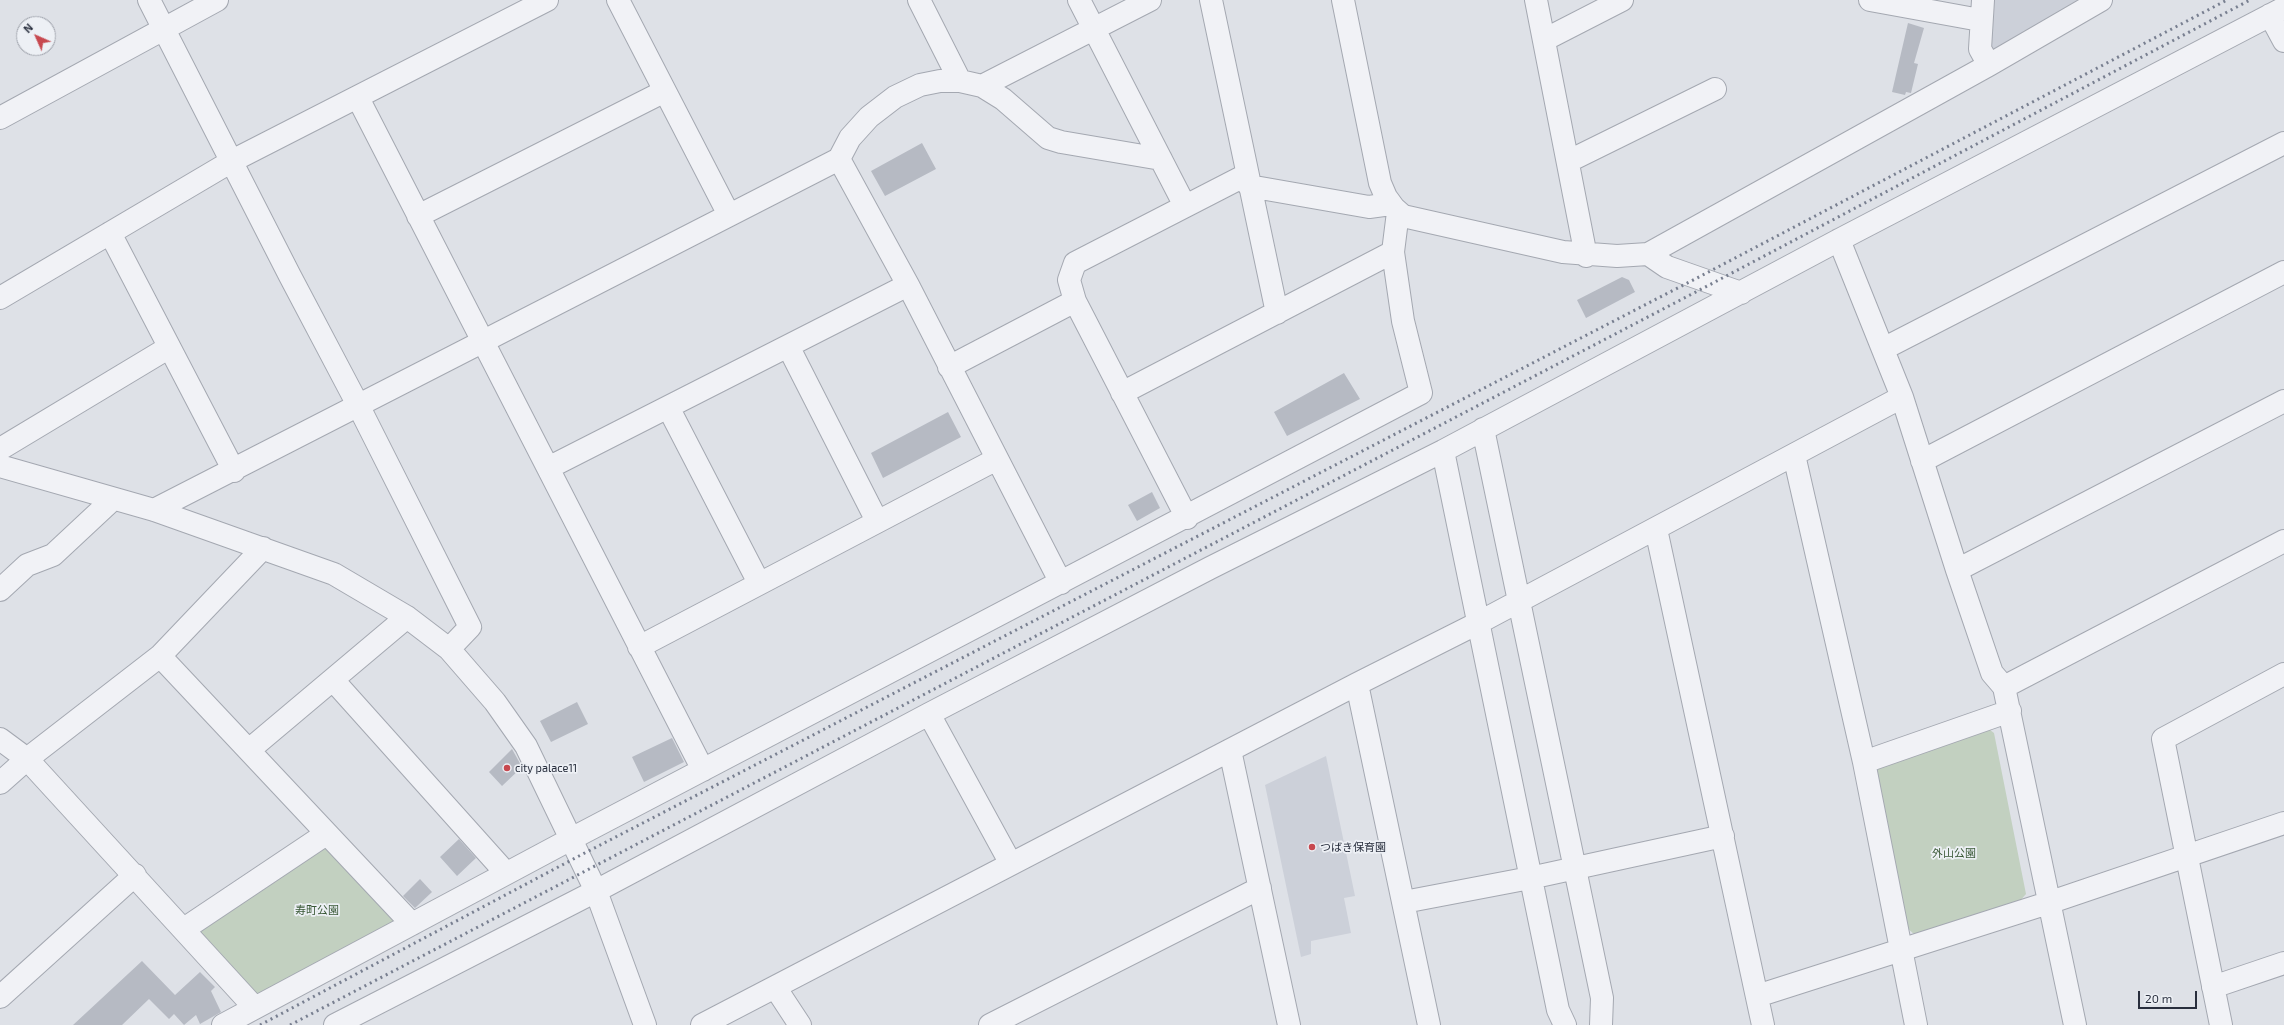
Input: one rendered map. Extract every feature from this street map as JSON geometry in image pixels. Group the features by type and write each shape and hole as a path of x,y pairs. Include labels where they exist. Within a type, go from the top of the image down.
{"street":[{"path":"149,0 290,276 358,405 470,627 449,649"},
{"path":"0,118 217,0"},
{"path":"0,298 232,161 358,98 547,0"},
{"path":"618,0 729,215"},
{"path":"919,0 960,81"},
{"path":"1079,0 1185,206"},
{"path":"982,86 1150,0"},
{"path":"1211,0 1277,313"},
{"path":"223,1025 571,839 1187,518 1421,394 1403,322 1393,252 1395,208 1380,183 1343,0"},
{"path":"1536,0 1569,161 1586,256"},
{"path":"1544,40 1622,0"},
{"path":"1870,0 1981,10 1980,49 1989,65"},
{"path":"1187,518 1075,301 1069,280 1075,263 1185,206 1248,180 1369,207 1395,208 1411,217 1563,252 1586,256 1648,254 1989,65 2101,0"},
{"path":"335,1025 596,891 929,714 1443,450 1839,240 2277,12 2284,41"},
{"path":"154,510 234,471 482,341 840,159 850,138 869,117 895,97 920,85 940,81 960,81 982,86 1003,99 1048,138 1061,142 1161,159"},
{"path":"1569,161 1715,89"},
{"path":"418,216 665,91"},
{"path":"358,98 703,770"},
{"path":"1883,349 2284,143"},
{"path":"840,159 908,285 1061,583"},
{"path":"110,233 168,348 234,471"},
{"path":"1839,240 1902,397 1957,570 1992,673 2004,687 2051,902 2075,1025"},
{"path":"1122,393 1393,252"},
{"path":"1648,254 1667,267 1741,293"},
{"path":"1922,461 2284,272"},
{"path":"548,468 908,285"},
{"path":"949,367 1075,301"},
{"path":"788,346 877,521"},
{"path":"0,449 168,348"},
{"path":"702,1025 1357,684 1478,623 1902,397"},
{"path":"1957,570 2284,401"},
{"path":"668,407 759,583"},
{"path":"1483,429 1602,998 1601,1025"},
{"path":"1443,450 1558,1010 1566,1025"},
{"path":"1794,455 1864,762 1916,1025"},
{"path":"639,646 997,459"},
{"path":"0,466 112,500 154,510 334,574 407,617 449,649 495,702 526,746 596,891 645,1025"},
{"path":"0,590 27,565 53,555 112,500"},
{"path":"1656,529 1763,1025"},
{"path":"2004,687 2284,541"},
{"path":"0,783 27,759 160,656 263,548"},
{"path":"249,750 407,617"},
{"path":"160,656 412,924"},
{"path":"2222,1025 2163,739 2284,674"},
{"path":"333,680 506,874"},
{"path":"1357,684 1429,1025"},
{"path":"1864,762 2010,711"},
{"path":"929,714 1011,864"},
{"path":"0,739 27,759 135,875 255,1008"},
{"path":"1230,750 1288,1025"},
{"path":"1757,996 2051,902 2186,854 2284,823"},
{"path":"184,929 326,834"},
{"path":"1404,902 1530,878 1722,836"},
{"path":"0,997 135,875"},
{"path":"990,1025 1260,888"},
{"path":"2213,987 2284,963"},
{"path":"775,987 800,1025"}],"shaded area":[{"path":"1983,0 2101,0 1989,65"},
{"name":"つばき保育園","path":"1326,756 1355,896 1344,898 1351,933 1311,941 1311,954 1301,957 1265,785"}],"green space":[{"name":"外山公園","path":"1986,727 1994,733 2026,894 2019,902 1915,935 1905,926 1875,769"},
{"name":"寿町公園","path":"326,841 403,923 257,1002 191,931"}],"building":[{"path":"1908,23 1924,28 1914,63 1918,64 1911,93 1906,92 1905,95 1892,92"},
{"path":"922,143 936,169 885,196 871,171"},
{"path":"1622,277 1629,280 1635,292 1586,318 1577,300"},
{"path":"1344,373 1360,399 1287,436 1274,412"},
{"path":"948,412 961,437 883,478 871,453"},
{"path":"1152,492 1160,508 1137,521 1128,505"},
{"path":"577,702 588,724 551,742 540,721"},
{"path":"672,738 684,762 644,782 632,757"},
{"name":"city palace11","path":"512,749 522,767 502,786 489,772"},
{"path":"459,839 476,858 457,876 440,857"},
{"path":"420,879 432,892 415,908 403,896"},
{"path":"142,961 175,995 200,972 215,987 211,991 221,1012 200,1024 196,1015 184,1025 174,1014 169,1019 149,999 122,1025 73,1025"}],"railway":[{"path":"260,1025 579,856 1697,278 2227,0"},
{"path":"290,1025 1713,283 2250,0"}],"place":[{"name":"city palace11","path":"507,768"},
{"name":"つばき保育園","path":"1312,847"}]}
